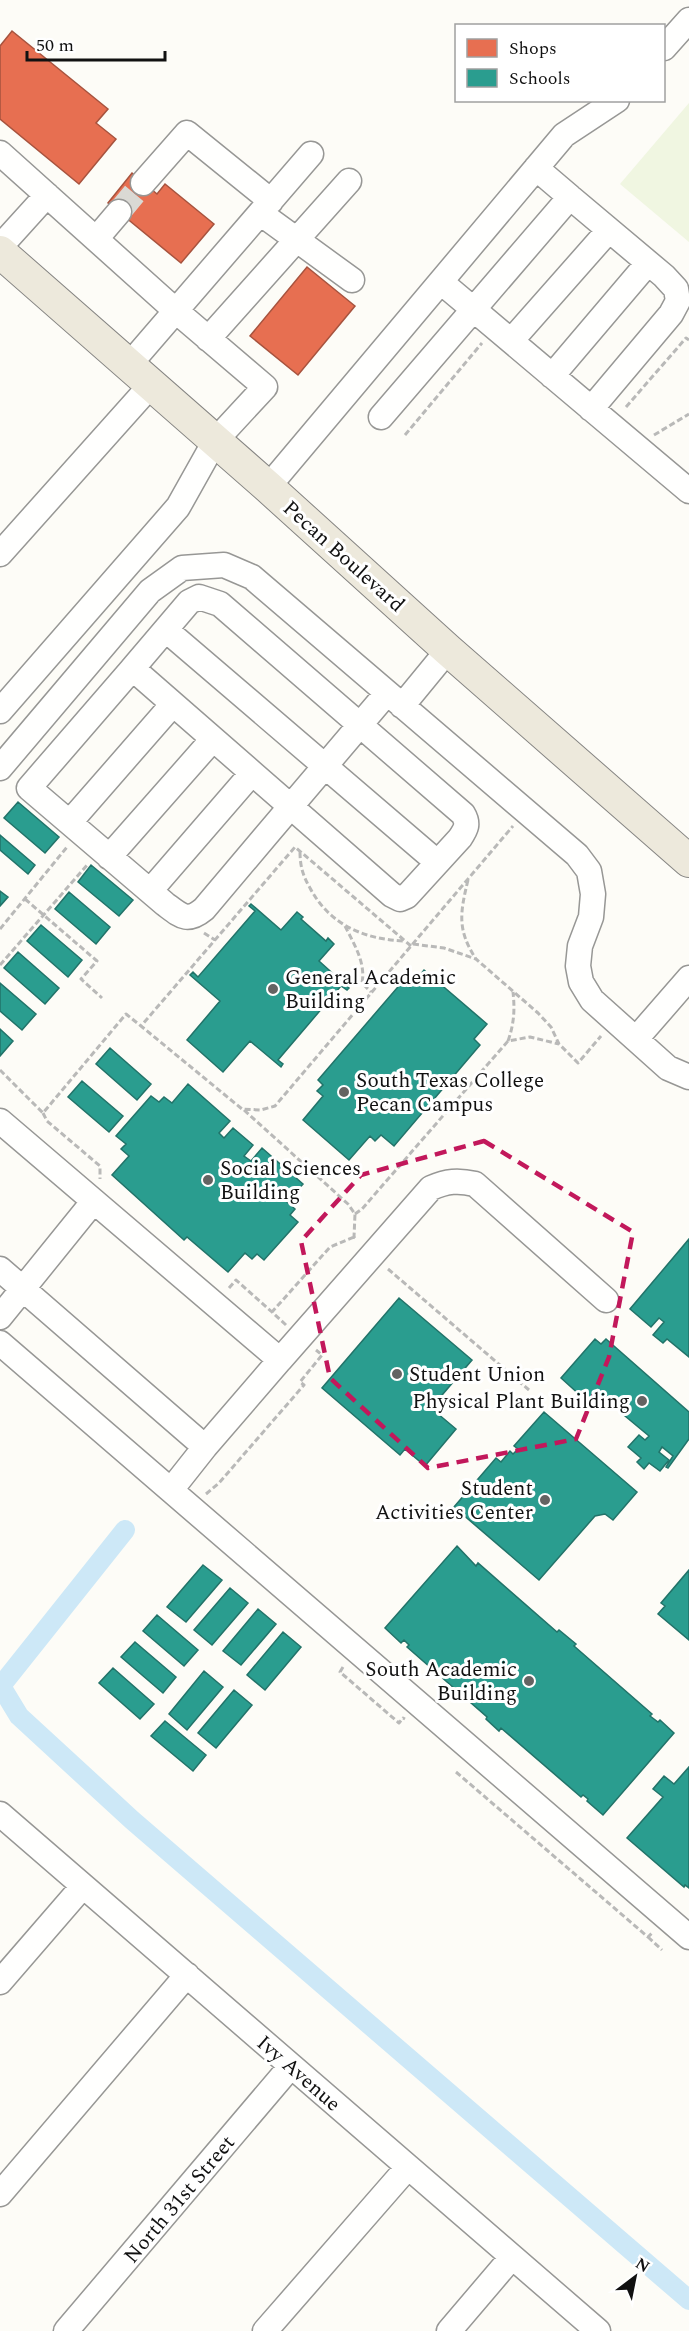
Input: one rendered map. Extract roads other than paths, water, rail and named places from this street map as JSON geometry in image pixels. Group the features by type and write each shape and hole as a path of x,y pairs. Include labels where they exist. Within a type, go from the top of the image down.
{"main road":[{"name":"Pecan Boulevard","path":"0,252 689,861"}],"street":[{"path":"665,46 689,20"},
{"path":"268,487 564,135 614,102"},
{"path":"143,183 187,133 265,207 296,240 352,280"},
{"path":"0,153 176,311 265,387 215,441 178,507 0,711"},
{"path":"0,554 140,375 176,311 312,154"},
{"path":"536,168 648,263 676,290 678,301 671,314 591,409"},
{"path":"208,339 349,181"},
{"path":"0,247 46,195"},
{"path":"381,417 570,197"},
{"path":"96,239 119,212"},
{"path":"503,335 609,230"},
{"path":"552,376 648,263"},
{"path":"441,282 689,491"},
{"path":"448,650 395,699 360,724 204,909 194,917 185,918 178,914 150,891 101,858 70,832 29,788 2,766 150,591 182,568 224,565 252,577 395,699 577,855 588,871 593,894 591,917 580,946 578,966 581,982 592,1000 636,1040 668,1068 689,1077"},
{"path":"29,788 189,602 199,597 220,604 360,724 463,814 467,821 466,828 407,896 400,899 392,895 132,669"},
{"path":"166,630 437,862"},
{"path":"70,832 173,704"},
{"path":"101,858 213,739"},
{"path":"150,891 252,773"},
{"path":"636,1040 689,978"},
{"path":"0,1121 96,1193 280,1360"},
{"path":"171,1490 280,1360 302,1338 431,1188 445,1182 461,1180 475,1184 606,1300"},
{"path":"0,1317 96,1193"},
{"path":"0,1269 205,1448"},
{"path":"0,1343 689,1937"},
{"name":"Ivy Avenue","path":"0,1814 598,2331"},
{"path":"0,1982 83,1886"},
{"path":"0,2194 187,1976"},
{"name":"North 31st Street","path":"66,2331 291,2066"},
{"path":"265,2331 408,2167"},
{"path":"449,2331 512,2257"}],"waterway":[{"path":"0,1687 125,1530"},
{"path":"2,1688 19,1716 132,1820 689,2300"}],"tunnel":[{"path":"119,212 143,183"}],"place":[{"name":"General Academic Building","path":"273,989"},
{"name":"South Texas College Pecan Campus","path":"344,1092"},
{"name":"Social Sciences Building","path":"208,1180"},
{"name":"Student Union","path":"397,1374"},
{"name":"Physical Plant Building","path":"642,1401"},
{"name":"Student Activities Center","path":"545,1500"},
{"name":"South Academic Building","path":"529,1681"}]}
